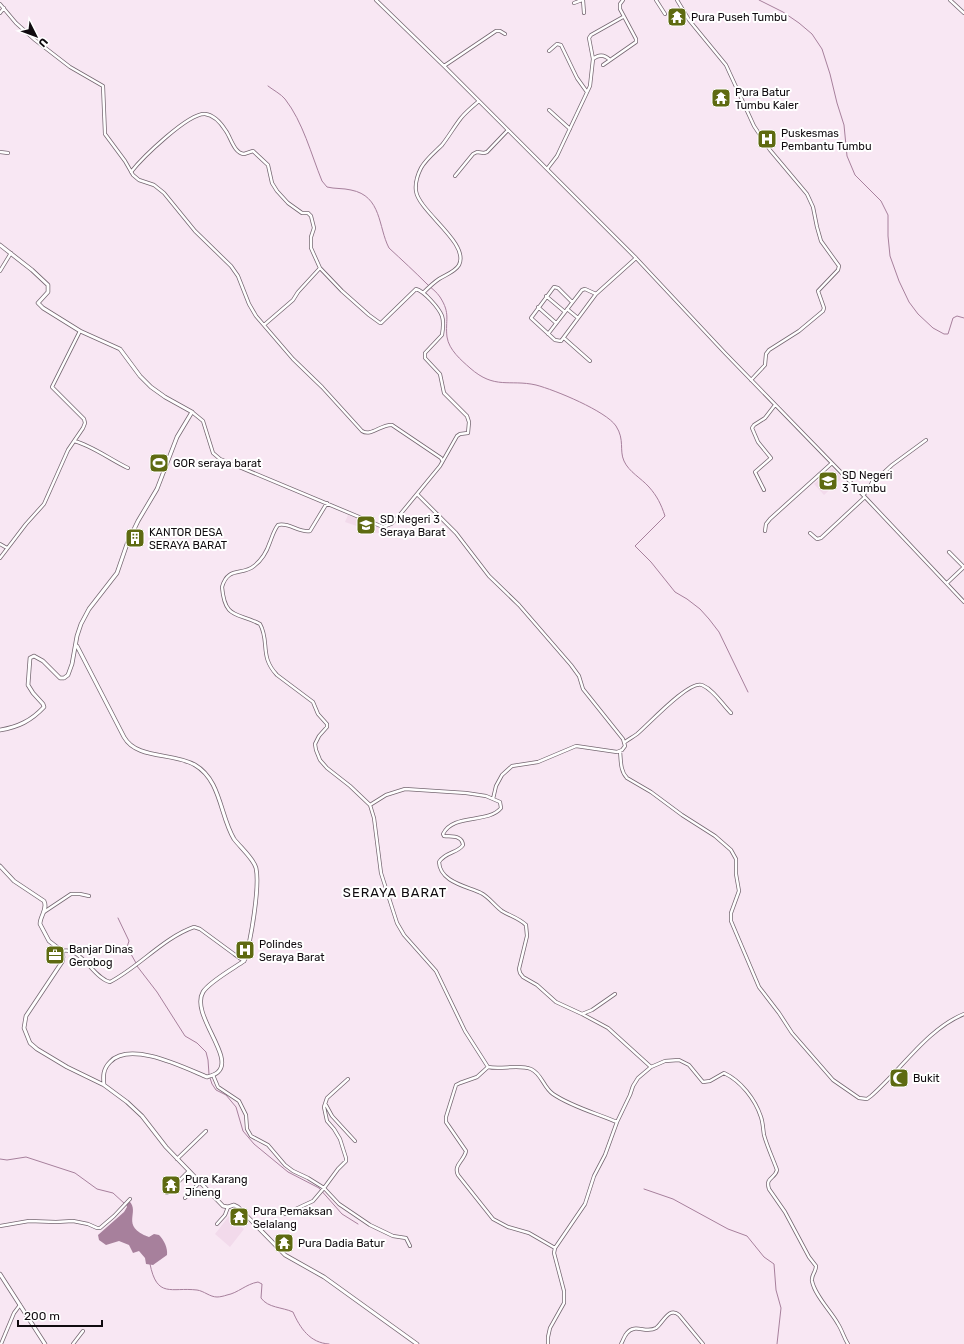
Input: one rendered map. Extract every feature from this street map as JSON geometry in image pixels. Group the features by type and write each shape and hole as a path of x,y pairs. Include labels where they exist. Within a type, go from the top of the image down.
{"street":[{"path":"376,0 636,258 964,602"},
{"path":"574,3 582,0 584,13"},
{"path":"603,65 636,42 636,39 623,17 620,6 623,0"},
{"path":"656,0 665,14"},
{"path":"677,0 689,20 726,65 754,126 770,150 807,194 813,207 816,227 821,241 839,266 838,270 818,291 824,308 823,311 799,331 769,350 766,354 765,365 751,380"},
{"path":"950,0 964,13"},
{"path":"0,4 20,27 34,40 70,67 103,86 105,134 125,161 131,172 137,178 154,185 164,193 194,231 231,266 238,276 252,310 293,359 363,432 369,433 387,425 392,425 441,458 442,461"},
{"path":"0,13 4,8"},
{"path":"547,169 557,156 590,84 593,59 589,38 591,35 623,17"},
{"path":"444,66 496,31 500,30 505,34"},
{"path":"549,51 557,44 561,45 577,78 587,92"},
{"path":"593,59 602,55 610,60"},
{"path":"423,293 434,283 457,268 460,263 460,258 454,242 417,194 420,170 425,162 443,143 462,117 479,101"},
{"path":"549,110 570,129"},
{"path":"0,245 32,270 48,285 48,292 38,303 56,317 80,331 120,349 140,376 151,387 165,397 192,412 204,424 211,449 218,458 381,526 386,526 396,520 440,466 458,435 468,432 469,422 465,413 444,393 439,372 424,358 425,354 441,336 443,321 441,313 423,293 416,289 380,323 369,315 342,291 320,268 311,248 311,237 314,232 314,228 311,216 308,213 302,213 288,203 272,183 268,165 264,160 253,151 244,154 238,152 226,131 212,116 203,114 190,119 162,140 131,172"},
{"path":"454,176 473,154 476,152 487,152 508,130"},
{"path":"0,152 8,153"},
{"path":"0,271 11,253"},
{"path":"572,302 556,287 553,288 531,318 548,334 560,341 596,294 636,258"},
{"path":"264,325 293,300 298,292 320,268"},
{"path":"548,334 572,302 584,289 596,294"},
{"path":"546,296 578,318"},
{"path":"538,307 556,323"},
{"path":"0,558 26,524 44,504 52,489 62,461 85,423 84,418 54,390 52,386 80,331"},
{"path":"564,337 590,361"},
{"path":"764,490 755,472 771,458 758,442 752,428 753,425 765,418 775,405"},
{"path":"0,730 18,726 28,721 44,706 31,691 28,685 30,658 34,656 39,658 57,675 64,678 68,676 81,624 89,609 117,573 132,532 157,489 178,437 192,412"},
{"path":"810,533 817,539 821,538 864,496 873,480 879,477 892,464 926,440"},
{"path":"74,441 83,444 128,468"},
{"path":"765,531 766,524 770,519 832,463"},
{"path":"417,494 456,533 488,576 523,609 571,665 578,676 583,689 615,728 624,742 624,748 620,751 609,752 584,746 576,746 538,762 512,766 502,775 495,789 493,799"},
{"path":"327,503 309,532 284,524 278,525 267,550 262,557 250,569 234,572 228,575 223,584 222,590 230,612 258,623 261,626 267,659 272,670 313,702 318,714 327,724 327,727 319,736 315,744 320,760 327,768 360,795 370,806 374,818 381,873 399,927 404,935 436,971 465,1031 488,1067"},
{"path":"0,544 7,548"},
{"path":"947,583 964,567 949,552"},
{"path":"76,646 124,737 130,745 135,749 145,752 190,762 202,769 213,785 219,798 231,833 256,868 256,887 252,924 244,961 204,990 201,997 201,1010 222,1057 222,1066 218,1072 207,1077 171,1062 131,1053 119,1055 113,1059 104,1070 104,1085"},
{"path":"624,742 638,733 679,696 696,685 703,685 710,690 731,713"},
{"path":"620,751 622,767 627,778 651,792 682,815 725,843 735,855 738,891 731,919 759,987 792,1033 841,1087 861,1099 867,1099 922,1044 952,1020 964,1014"},
{"path":"370,806 386,795 405,789 466,793 500,802 501,808 496,813 459,822 443,832 444,836 460,838 463,844 460,849 442,858 439,862 440,867 446,876 454,882 481,893 502,910 524,924 527,928 527,936 520,961 520,974 523,977 537,985 556,1002 608,1028 651,1067"},
{"path":"0,866 14,881 44,901 46,905 40,924 49,942 62,951 73,951 96,973 108,982 113,981 141,962 158,948 194,927 200,929 244,961"},
{"path":"43,912 72,894 89,896"},
{"path":"62,951 62,962 26,1016 25,1032 30,1043 35,1048 67,1067 104,1085 118,1095 137,1111 166,1147 223,1206 234,1206 238,1208 285,1255 324,1277 417,1344"},
{"path":"582,1014 598,1007 615,994"},
{"path":"548,1344 550,1328 564,1303 564,1291 554,1253 555,1248 584,1204 594,1176 606,1155 617,1122 634,1082 651,1067 665,1061 683,1061 689,1065 704,1082 710,1081 724,1073 737,1080 759,1110 762,1118 764,1136 777,1170 769,1181 769,1189 785,1212 809,1257 815,1264 816,1269 812,1275 814,1287 838,1324 848,1344"},
{"path":"555,1248 529,1233 508,1226 493,1218 456,1171 456,1167 465,1155 466,1151 446,1122 446,1117 454,1090 458,1084 477,1077 488,1067 518,1067 532,1070 542,1078 548,1090 554,1095 574,1106 602,1115 617,1122"},
{"path":"213,1075 218,1087 239,1101 246,1115 247,1129 252,1136 268,1145 281,1161 293,1171 324,1188 343,1207 383,1232 394,1237 406,1238 410,1246"},
{"path":"94,1080 98,1080 103,1076"},
{"path":"285,1214 313,1201 346,1160 340,1139 326,1118 325,1103 327,1098 348,1079"},
{"path":"325,1103 326,1108 332,1116 355,1140"},
{"path":"177,1159 206,1131"},
{"path":"167,1193 189,1171"},
{"path":"184,1198 200,1182"},
{"path":"0,1226 29,1221 73,1221 100,1228 130,1199"},
{"path":"217,1224 225,1215 228,1207"},
{"path":"0,1274 45,1344"},
{"path":"1,1344 14,1313 20,1305"},
{"path":"621,1344 627,1333 632,1329 638,1328 649,1331 656,1328 667,1315 672,1312 676,1312 679,1315 703,1344"},
{"path":"73,1344 84,1331"}],"shaded area":[{"name":"SD Negeri 3 Tumbu","path":"832,468 842,478 824,495 814,484"},
{"name":"SD Negeri 3 Seraya Barat","path":"348,515 385,529 383,535 345,522"},
{"path":"129,1201 132,1205 132,1219 135,1228 140,1233 149,1237 154,1234 159,1235 165,1244 167,1255 153,1265 146,1264 145,1258 139,1251 133,1253 129,1245 119,1241 106,1245 99,1240 98,1235 124,1212 127,1207 126,1204"},
{"path":"229,1216 244,1229 230,1247 215,1234"}],"waterway":[{"path":"759,0 783,12 799,23 812,34 822,49 844,125 847,156 855,175 881,201 888,215 890,256 899,281 909,302 918,314 933,328 944,334 948,334 953,318 957,316 964,318"},
{"path":"268,86 285,99 297,118 322,181 327,187 351,190 361,193 368,199 374,205 378,213 385,240 389,248 439,295 447,313 448,342 459,358 479,375 487,379 502,382 526,383 555,391 602,414 616,426 619,431 622,453 626,465 654,494 665,516 635,546 651,562 675,592 700,609 709,619 719,632 748,692"},
{"path":"118,918 129,941 127,947 136,963"},
{"path":"137,966 157,992 185,1036 197,1043 206,1052 209,1074"},
{"path":"210,1078 216,1090 226,1095 236,1107 243,1131 254,1144 288,1172 319,1188 342,1214 358,1224"},
{"path":"0,1159 7,1160 26,1157 75,1173 97,1189 113,1193 125,1204"},
{"path":"644,1189 673,1199 728,1229 747,1236 764,1257 774,1264 776,1290 781,1308 777,1344"},
{"path":"150,1264 157,1282 161,1287 166,1289 197,1290 214,1297 218,1297 231,1294 258,1282 262,1284 261,1298 267,1304 293,1312 306,1334 316,1341 329,1344"}],"place":[{"name":"Pura Puseh Tumbu","path":"677,17"},
{"name":"Pura Batur Tumbu Kaler","path":"721,98"},
{"name":"Puskesmas Pembantu Tumbu","path":"767,139"},
{"name":"GOR seraya barat","path":"159,463"},
{"name":"SD Negeri 3 Tumbu","path":"828,481"},
{"name":"SD Negeri 3 Seraya Barat","path":"366,525"},
{"name":"KANTOR DESA SERAYA BARAT","path":"135,538"},
{"name":"Polindes Seraya Barat","path":"245,950"},
{"name":"Banjar Dinas Gerobog","path":"55,955"},
{"name":"Bukit","path":"899,1078"},
{"name":"Pura Karang Jineng","path":"171,1185"},
{"name":"Pura Pemaksan Selalang","path":"239,1217"},
{"name":"Pura Dadia Batur","path":"284,1243"}],"district":[{"name":"SERAYA BARAT","path":"395,892"}]}
